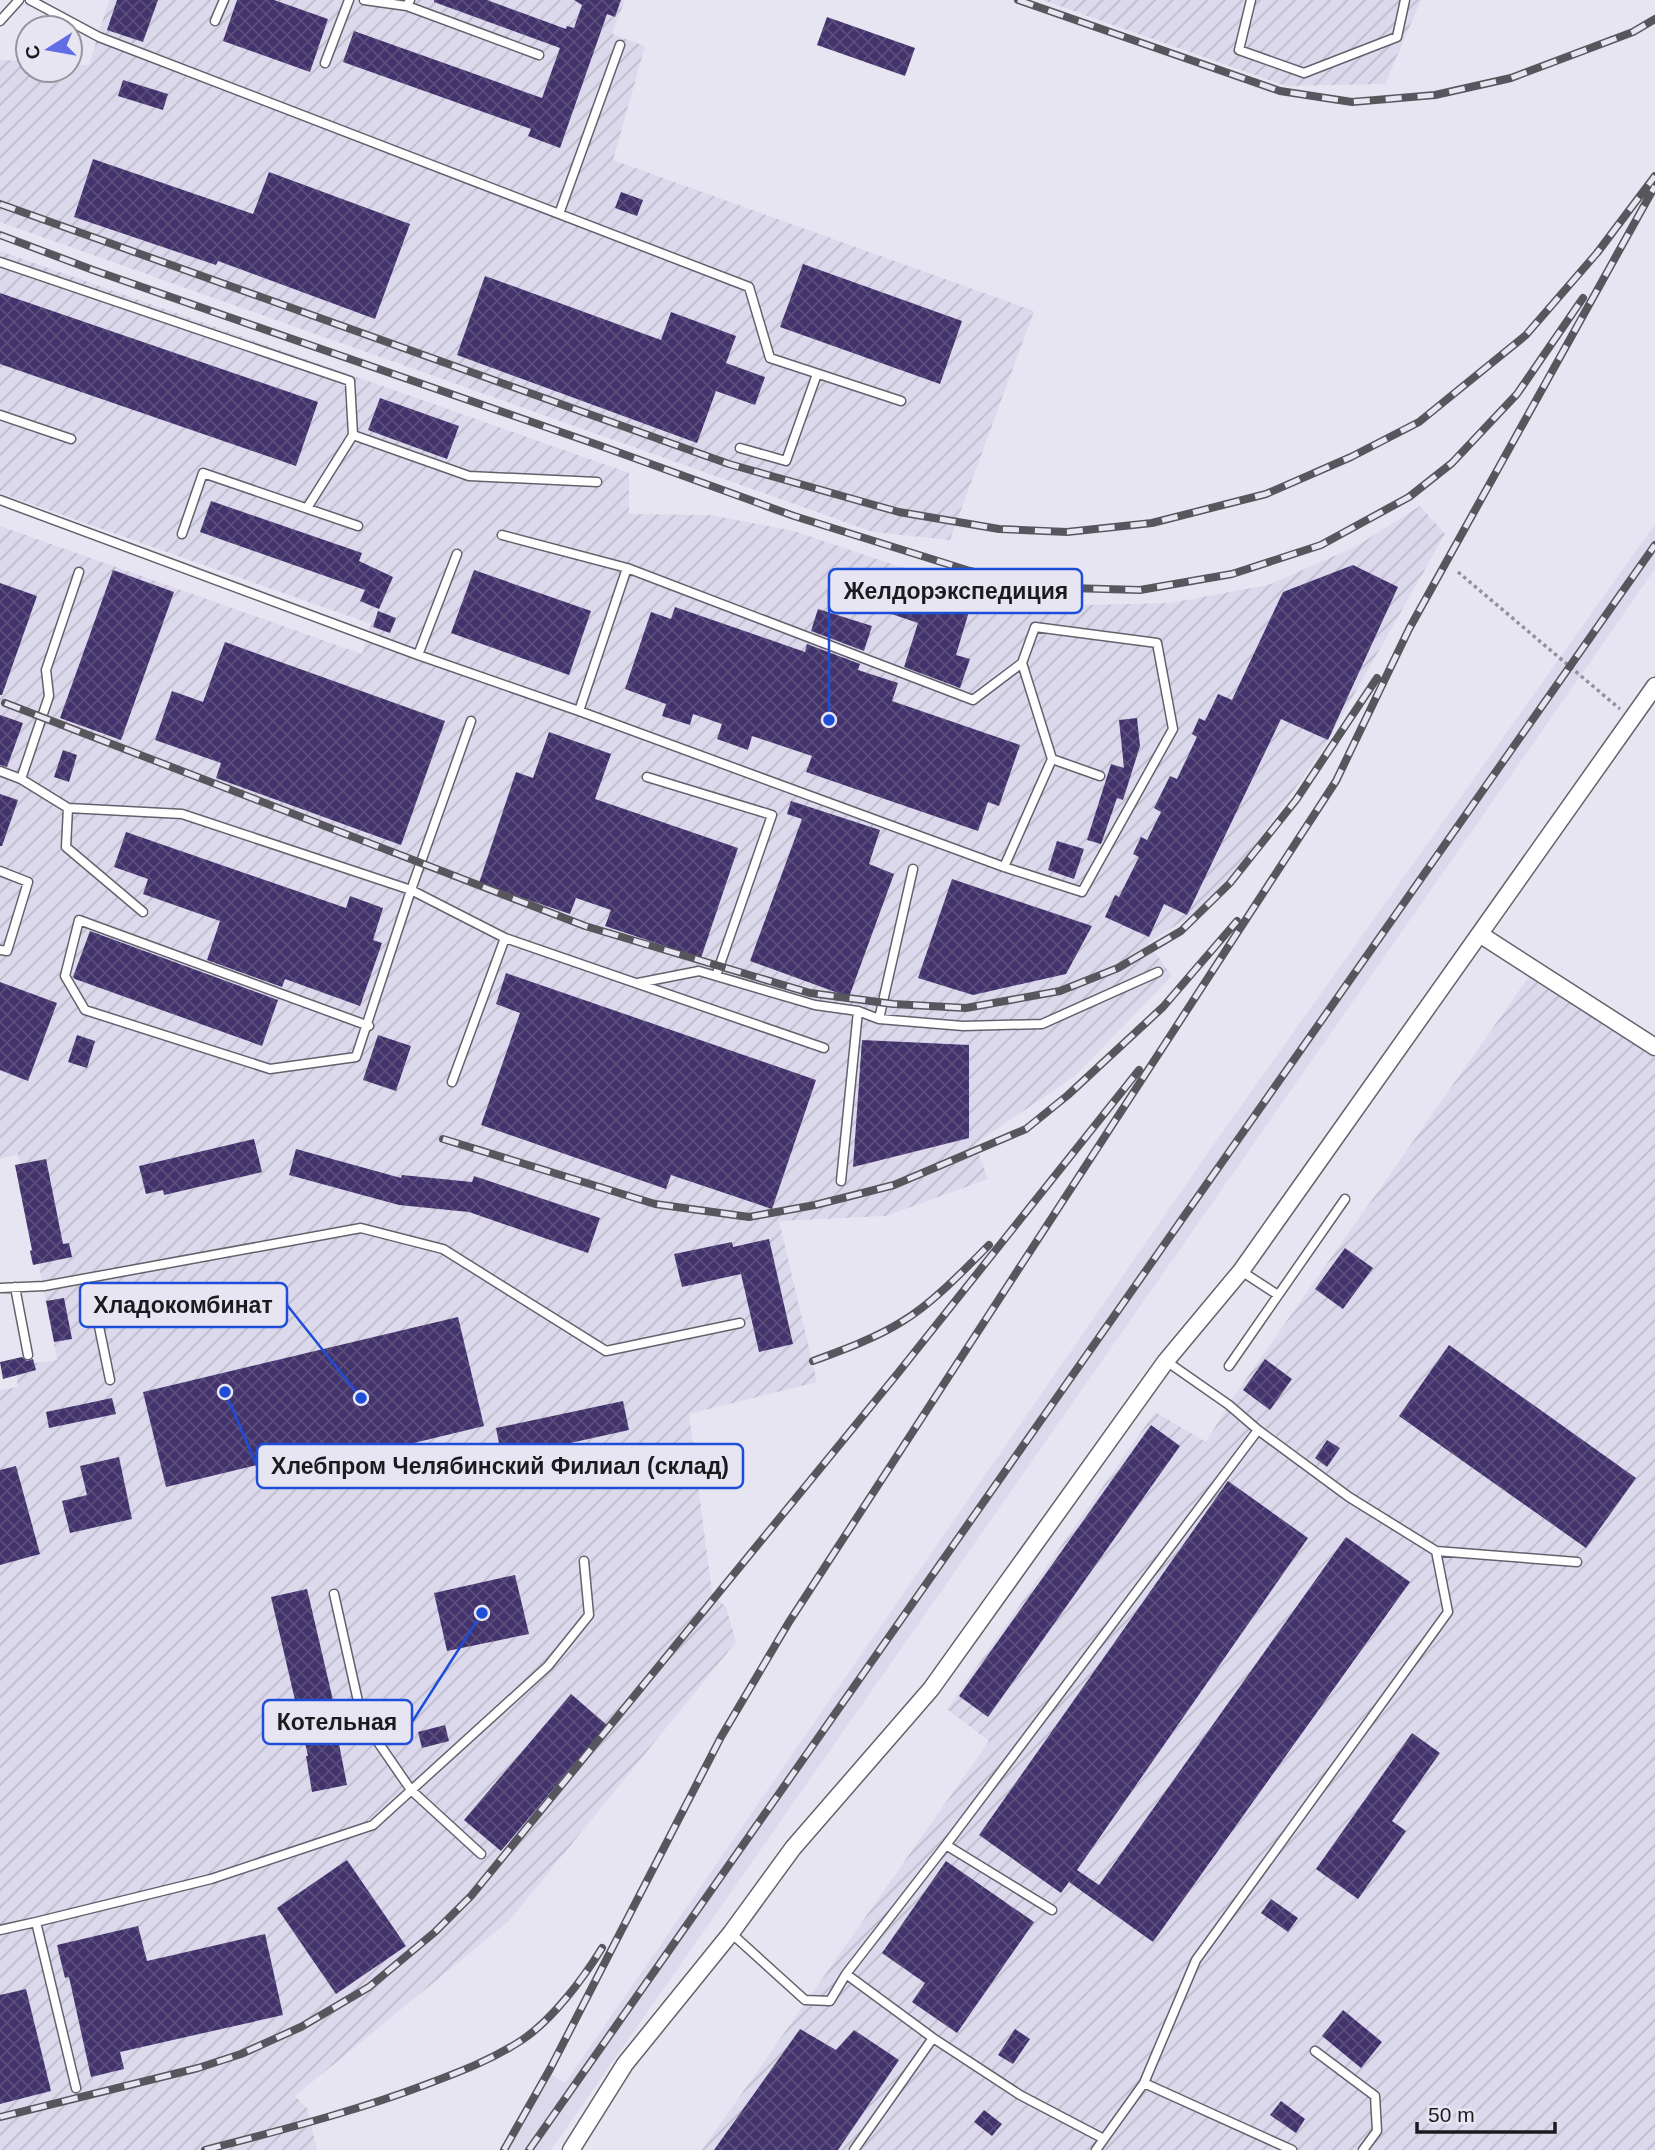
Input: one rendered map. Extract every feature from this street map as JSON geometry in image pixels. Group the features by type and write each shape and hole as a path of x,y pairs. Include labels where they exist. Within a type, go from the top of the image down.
{"street":[{"path":"571,2150 625,2064 731,1933 793,1848 931,1689 1166,1361 1241,1271 1655,686"},
{"path":"1481,935 1655,1047"}],"lane":[{"path":"0,21 19,0"},
{"path":"30,0 99,37 749,287 770,358 901,401"},
{"path":"215,21 224,0"},
{"path":"325,63 349,0"},
{"path":"364,0 408,3 539,55"},
{"path":"1251,0 1239,50 1304,73 1397,37 1405,0"},
{"path":"559,214 620,46"},
{"path":"0,262 350,381 353,435 307,508"},
{"path":"740,448 786,461 817,374"},
{"path":"0,415 71,439"},
{"path":"353,435 468,476 597,482"},
{"path":"182,534 203,473 358,526"},
{"path":"0,500 418,655 579,711 1004,867 1082,892 1173,729 1157,643 1035,627 1022,663 973,700 628,568 502,535"},
{"path":"418,655 457,554"},
{"path":"579,711 628,568"},
{"path":"21,779 49,696 46,670 79,572"},
{"path":"1004,867 1052,759 1022,663"},
{"path":"369,1026 79,920 65,976 85,1010 270,1069 356,1057 369,1026 411,890 471,721"},
{"path":"1052,759 1100,776"},
{"path":"0,771 21,779 68,808 182,814 411,890 505,938 824,1048"},
{"path":"647,777 772,815 716,976"},
{"path":"68,808 66,847 143,912"},
{"path":"879,1019 913,869"},
{"path":"0,871 28,882 7,951 0,950"},
{"path":"452,1082 505,938"},
{"path":"637,983 699,971 815,1005 858,1011 879,1019 963,1026 1042,1024 1158,972"},
{"path":"841,1181 858,1011"},
{"path":"1229,1366 1345,1199"},
{"path":"0,1288 44,1286 362,1228 443,1249 606,1351 740,1324"},
{"path":"1241,1271 1278,1295"},
{"path":"89,1278 110,1380"},
{"path":"15,1287 28,1355"},
{"path":"1166,1361 1229,1405 1258,1430 1349,1497 1436,1551 1577,1562"},
{"path":"731,1933 806,2000 830,2001 846,1974 1258,1430"},
{"path":"1096,2150 1144,2083 1196,1960 1448,1612 1436,1551"},
{"path":"0,1930 211,1879 373,1825 548,1666 589,1615 584,1561"},
{"path":"334,1594 362,1719 411,1790 481,1854"},
{"path":"946,1845 1052,1910"},
{"path":"36,1922 76,2088"},
{"path":"846,1974 933,2038 1020,2095 1104,2139"},
{"path":"854,2150 933,2038"},
{"path":"1315,2051 1375,2096 1377,2131 1363,2150"},
{"path":"1144,2083 1292,2150"}],"path":[{"path":"1458,572 1632,719"}],"shaded area":[{"path":"109,0 625,0 612,34 645,46 613,160 1034,311 950,540 873,532 0,222 0,60 14,60 14,84 84,84 84,65 89,65"},
{"path":"1042,0 1421,0 1385,84 1286,86"},
{"path":"0,251 629,473 629,514 710,515 794,531 897,566 1035,599 1088,605 1170,603 1268,585 1355,547 1420,506 1445,534 1322,751 1246,857 1216,892 1186,919 1148,943 1172,976 1075,1076 975,1144 988,1179 886,1216 779,1221 817,1382 689,1414 712,1593 726,1607 736,1642 509,1921 295,2096 307,2108 317,2150 0,2150 0,1390 18,1387 15,1366 57,1360 18,1154 0,1159 0,526 362,654 371,624 0,493"},
{"path":"1655,524 1655,569 551,2150 499,2150 550,2074 565,2083 1216,1141"},
{"path":"1530,975 1655,1058 1655,2150 702,2150 989,1741 947,1709 1155,1412 1206,1442 1234,1396"}],"building":[{"path":"117,0 158,0 143,42 107,30"},
{"path":"237,0 274,0 328,19 310,72 223,41"},
{"path":"434,0 487,0 566,29 567,26 574,28 582,5 574,0 621,0 615,17 607,14 560,148 528,136 531,129 343,62 354,31 542,98 560,48"},
{"path":"827,17 915,48 905,76 817,45"},
{"path":"123,80 168,94 163,110 118,96"},
{"path":"93,159 253,214 269,172 410,224 375,319 218,261 216,265 74,217"},
{"path":"621,192 643,200 637,216 615,208"},
{"path":"803,264 962,321 940,384 780,327"},
{"path":"485,276 661,340 671,312 736,336 726,363 765,377 755,405 716,391 697,443 457,355"},
{"path":"0,293 318,402 296,466 0,364"},
{"path":"380,398 459,426 447,459 368,430"},
{"path":"211,501 362,553 359,561 393,577 379,609 360,601 365,590 200,532"},
{"path":"1353,565 1398,587 1328,740 1281,719 1187,915 1164,904 1149,937 1105,917 1115,895 1119,897 1139,857 1133,854 1141,837 1147,840 1161,812 1154,808 1170,776 1177,779 1197,737 1192,734 1199,718 1205,721 1218,694 1232,700 1283,592"},
{"path":"883,569 973,598 956,655 970,659 960,688 904,667 918,623 871,607"},
{"path":"113,570 174,592 121,740 60,718"},
{"path":"474,570 591,611 569,675 451,633"},
{"path":"0,583 37,596 2,695 0,695"},
{"path":"675,607 805,652 807,644 860,664 858,670 898,683 892,701 1020,745 999,806 988,802 978,831 806,772 812,756 752,736 748,750 717,739 722,724 693,714 690,725 662,716 666,704 625,689 651,612 671,619"},
{"path":"818,609 872,626 864,651 811,631"},
{"path":"378,611 396,618 390,633 373,627"},
{"path":"225,642 445,721 401,845 216,778 221,763 155,740 172,691 203,702"},
{"path":"0,715 23,723 7,767 0,765"},
{"path":"1137,718 1140,746 1123,800 1117,798 1101,844 1087,840 1111,764 1124,768 1119,720"},
{"path":"549,732 611,754 595,799 738,848 701,958 605,926 611,910 576,898 570,914 479,883 516,772 533,778"},
{"path":"63,750 77,755 69,782 54,777"},
{"path":"0,794 18,800 2,846 0,846"},
{"path":"791,801 880,830 869,864 894,874 849,997 750,961 802,819 787,814"},
{"path":"126,832 346,908 350,896 383,908 373,940 382,943 360,1006 285,979 282,987 207,960 220,921 143,894 148,879 114,867"},
{"path":"1057,841 1084,849 1074,879 1048,870"},
{"path":"952,879 1092,926 1066,974 973,995 918,978"},
{"path":"90,931 278,1000 262,1046 75,979 73,977"},
{"path":"506,973 816,1080 772,1209 671,1175 666,1189 481,1125 520,1013 496,1004"},
{"path":"0,982 57,1003 28,1081 0,1070"},
{"path":"77,1035 95,1041 87,1068 68,1062"},
{"path":"378,1035 411,1046 396,1091 363,1080"},
{"path":"862,1040 969,1045 969,1138 853,1167"},
{"path":"254,1139 262,1172 164,1195 163,1190 146,1194 139,1166"},
{"path":"296,1149 401,1178 402,1175 472,1182 474,1176 600,1218 588,1253 469,1212 399,1205 289,1175"},
{"path":"46,1159 63,1244 69,1243 72,1257 33,1265 15,1165"},
{"path":"769,1239 793,1344 759,1352 741,1274 682,1287 674,1254 732,1242 733,1247"},
{"path":"1345,1248 1373,1268 1343,1309 1315,1289"},
{"path":"64,1298 72,1339 54,1342 46,1301"},
{"path":"458,1317 484,1426 265,1479 261,1464 166,1487 143,1392"},
{"path":"1449,1345 1636,1478 1586,1548 1399,1416"},
{"path":"22,1357 27,1361 33,1359 36,1370 3,1379 0,1362"},
{"path":"1265,1359 1292,1379 1270,1410 1243,1390"},
{"path":"112,1398 116,1414 49,1428 46,1412"},
{"path":"623,1401 629,1430 502,1458 496,1428"},
{"path":"1151,1425 1180,1446 988,1717 959,1696"},
{"path":"1327,1440 1340,1448 1327,1467 1315,1458"},
{"path":"119,1457 132,1519 70,1533 62,1501 87,1495 80,1466"},
{"path":"16,1466 40,1554 0,1565 0,1470"},
{"path":"1228,1481 1308,1538 1077,1870 1099,1885 1346,1537 1410,1582 1153,1942 1069,1882 1061,1893 979,1835"},
{"path":"515,1575 529,1634 447,1651 434,1593"},
{"path":"307,1589 343,1743 339,1744 347,1785 312,1792 308,1756 271,1597"},
{"path":"571,1694 607,1725 501,1851 464,1820"},
{"path":"445,1725 449,1741 422,1748 418,1732"},
{"path":"1412,1733 1440,1753 1392,1821 1406,1831 1358,1899 1316,1869"},
{"path":"347,1860 406,1946 336,1994 277,1908"},
{"path":"946,1861 1034,1922 957,2033 912,2002 925,1983 882,1953"},
{"path":"1271,1899 1298,1918 1288,1932 1261,1913"},
{"path":"138,1926 147,1961 265,1934 283,2015 120,2052 124,2069 91,2077 69,1977 65,1978 57,1945"},
{"path":"26,1989 51,2091 0,2104 0,1995"},
{"path":"1343,2010 1382,2042 1361,2068 1322,2036"},
{"path":"800,2029 836,2050 854,2030 899,2060 838,2150 714,2150"},
{"path":"1015,2029 1030,2039 1013,2064 998,2055"},
{"path":"1281,2101 1305,2119 1296,2133 1270,2115"},
{"path":"984,2110 1002,2124 992,2136 974,2122"}],"railway":[{"path":"1018,0 1280,91 1352,102 1435,95 1511,78 1633,32 1655,19"},
{"path":"0,204 729,464 899,512 999,529 1067,532 1152,523 1266,494 1351,457 1419,422 1526,335 1597,253 1655,176"},
{"path":"504,2150 550,2069 721,1737 789,1622 1336,781 1409,629 1655,186"},
{"path":"0,235 794,516 970,571 1034,587 1140,590 1232,574 1321,545 1409,497 1452,463 1517,394 1583,298"},
{"path":"529,2150 1655,545"},
{"path":"5,703 585,926 810,993 893,1004 966,1008 1060,991 1118,968 1181,931 1230,883 1296,800 1377,678"},
{"path":"443,1139 655,1204 749,1217 815,1205 894,1185 1026,1129 1068,1095 1163,1007 1237,921"},
{"path":"0,2117 198,2068 241,2054 301,2027 369,1987 435,1932 471,1896 898,1373 1139,1070"},
{"path":"813,1361 871,1338 914,1314 948,1286 989,1245"},
{"path":"205,2150 319,2120 375,2102 454,2074 500,2053 533,2032 555,2010 586,1973 602,1948"}],"place":[{"name":"Желдорэкспедиция","path":"829,720"},
{"name":"Хлебпром Челябинский Филиал (склад)","path":"225,1392"},
{"name":"Хладокомбинат","path":"361,1398"},
{"name":"Котельная","path":"482,1613"}]}
